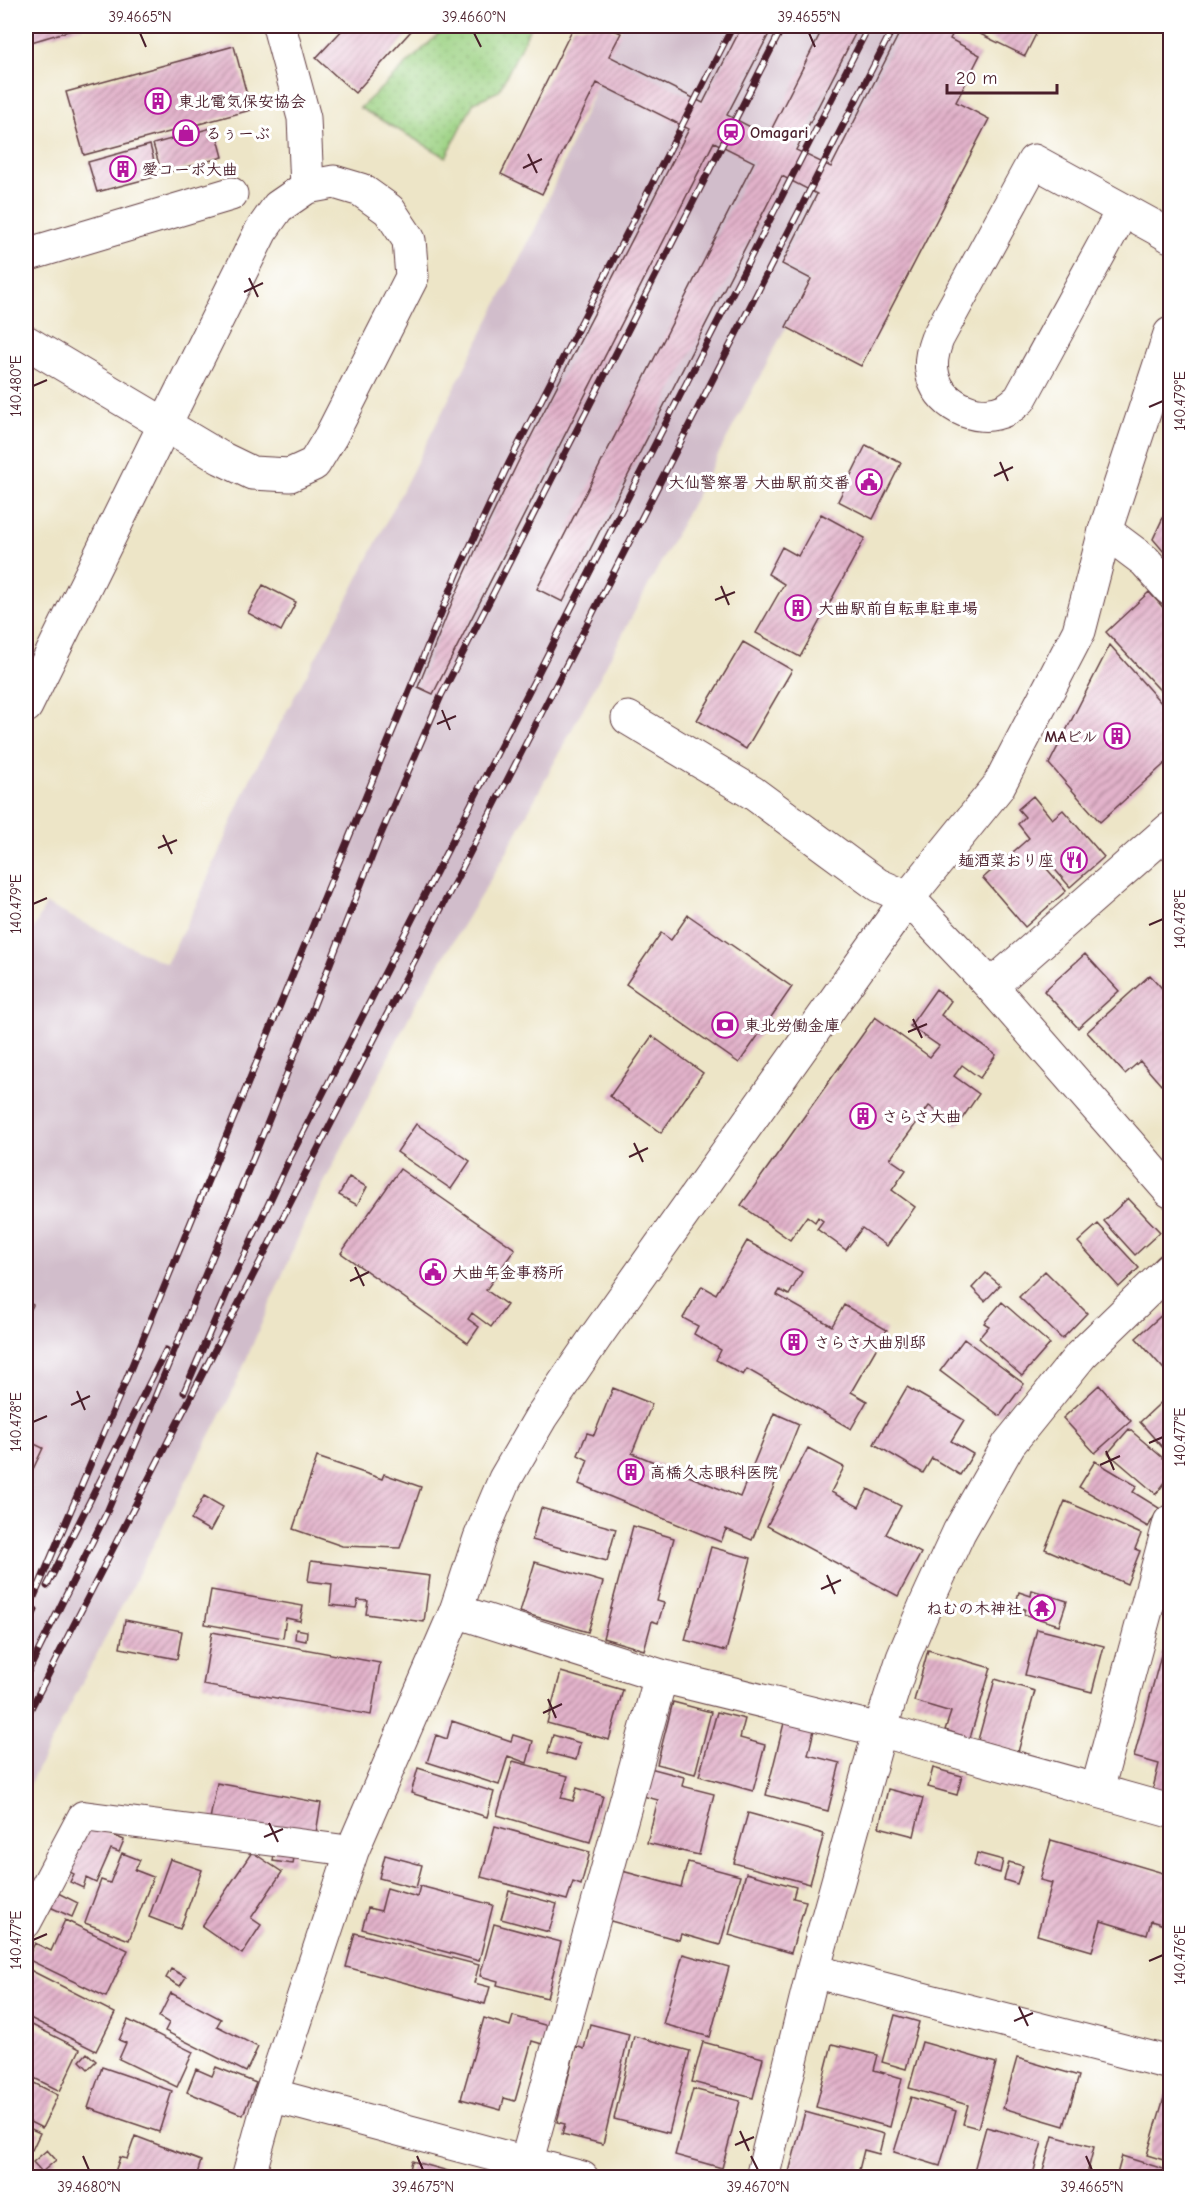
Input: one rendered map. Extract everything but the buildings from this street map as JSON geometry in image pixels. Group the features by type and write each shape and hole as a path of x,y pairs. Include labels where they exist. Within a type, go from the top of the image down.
{"street":[{"path":"279,26 304,118 307,188"},
{"path":"1123,210 1020,399 1005,410 985,415 966,411 950,403 939,390 932,373 932,356 937,339 1035,161 1170,236"},
{"path":"26,342 165,424 221,458 252,473 290,475 314,464 331,436 412,277 409,240 389,210 361,190 334,182 307,188 278,207 261,231 165,424 26,706"},
{"path":"26,255 231,194"},
{"path":"248,2178 271,2095 352,1851 456,1611 480,1538 505,1479 541,1417 597,1335 908,898 998,787 1079,631 1105,531 1170,334"},
{"path":"1105,531 1145,561 1170,589"},
{"path":"628,718 753,793 878,885 908,898 991,986 1170,1191"},
{"path":"991,986 1170,829"},
{"path":"762,2178 813,1971 880,1730 903,1658 925,1606 959,1532 1009,1444 1081,1355 1170,1269"},
{"path":"1097,1790 1170,1522"},
{"path":"456,1611 661,1676 880,1730 1170,1810"},
{"path":"524,2170 661,1676"},
{"path":"26,1923 83,1816 352,1851"},
{"path":"813,1971 1170,2063"},
{"path":"271,2095 524,2170 582,2178"}],"shaded area":[{"path":"622,26 937,26 786,327 504,857 416,1003 309,1212 232,1393 26,1791 26,944 46,904 166,964 196,905 252,775 348,598 537,225"}],"green space":[{"path":"447,26 531,26 499,91 474,102 446,157 360,108"}],"railway":[{"path":"26,1616 119,1397 458,572 509,463 733,26"},
{"path":"26,1676 107,1512 270,1117 378,841 441,696 783,26"},
{"path":"184,1392 228,1290 290,1158 869,26"},
{"path":"26,1718 894,26"},
{"path":"47,1586 166,1350"},
{"path":"26,1629 35,1610"}],"place":[{"name":"東北電気保安協会","path":"158,101"},
{"name":"Omagari","path":"731,132"},
{"name":"るぅーぶ","path":"186,133"},
{"name":"愛コーポ大曲","path":"123,169"},
{"name":"大仙警察署 大曲駅前交番","path":"869,482"},
{"name":"大曲駅前自転車駐車場","path":"798,608"},
{"name":"MAビル","path":"1117,736"},
{"name":"麺酒菜おり座","path":"1074,860"},
{"name":"東北労働金庫","path":"725,1025"},
{"name":"さらさ大曲","path":"863,1116"},
{"name":"大曲年金事務所","path":"433,1272"},
{"name":"さらさ大曲別邸","path":"794,1342"},
{"name":"高橋久志眼科医院","path":"631,1472"},
{"name":"ねむの木神社","path":"1042,1608"}]}
